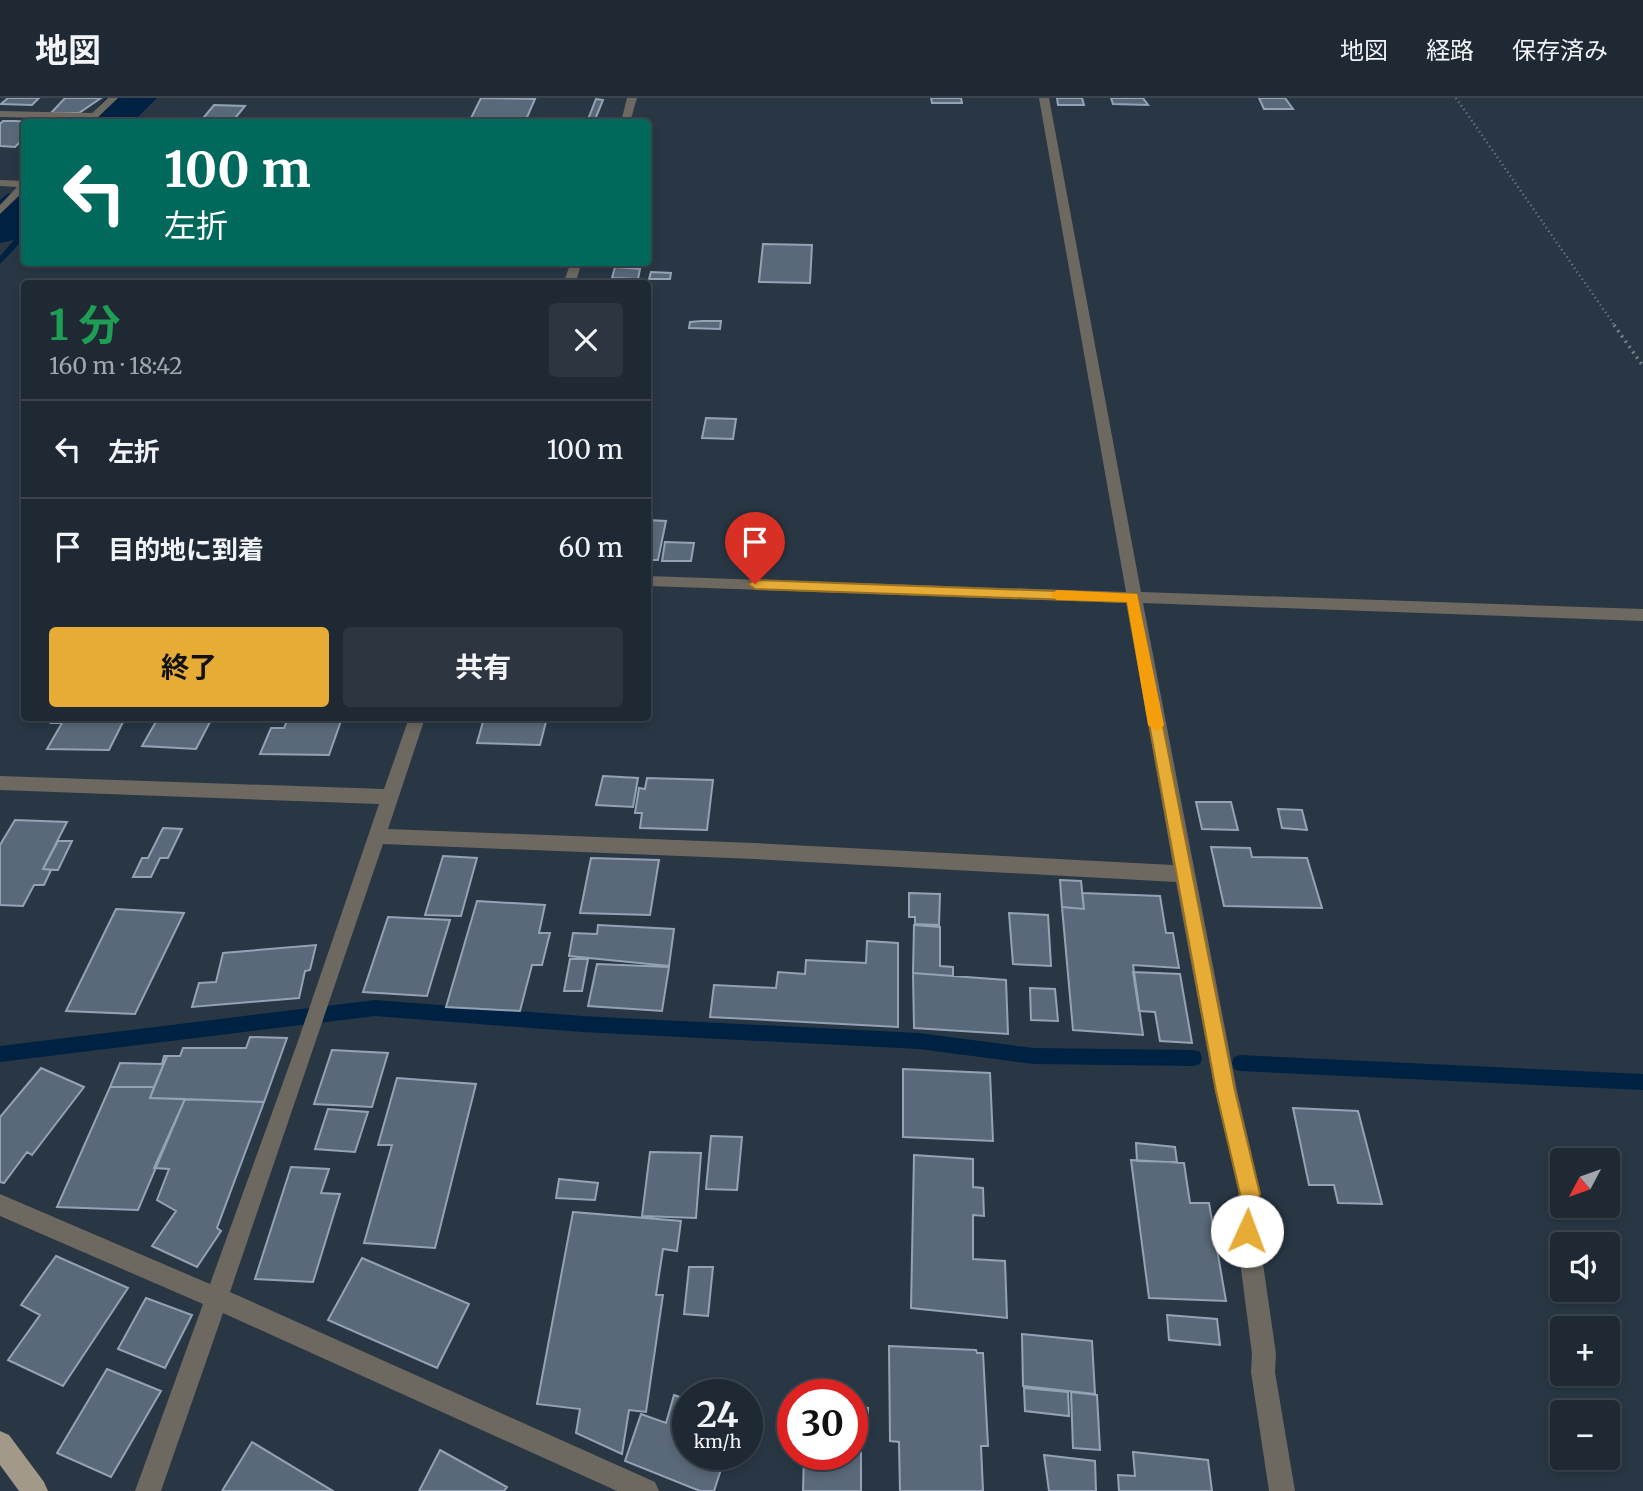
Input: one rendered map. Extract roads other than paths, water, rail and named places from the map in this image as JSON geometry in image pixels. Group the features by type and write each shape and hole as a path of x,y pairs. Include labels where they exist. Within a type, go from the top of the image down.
{"main road":[{"path":"0,1444 35,1491"}],"street":[{"path":"0,114 91,119 113,98"},
{"path":"626,119 632,98"},
{"path":"1044,98 1184,874 1226,1091 1250,1194 1244,1207 1264,1353 1263,1372 1282,1491"},
{"path":"0,183 21,185"},
{"path":"0,211 21,188"},
{"path":"651,581 1643,615"},
{"path":"148,1491 308,1041 416,721"},
{"path":"0,783 390,797"},
{"path":"377,836 754,851 1184,874"},
{"path":"0,1205 216,1298 646,1491"}],"waterway":[{"path":"109,119 130,98"},
{"path":"132,119 153,98"},
{"path":"0,228 21,207"},
{"path":"0,261 21,237"},
{"path":"0,1054 375,1008 582,1024 919,1041 1034,1056 1194,1058"},
{"path":"1240,1063 1643,1082"}]}
